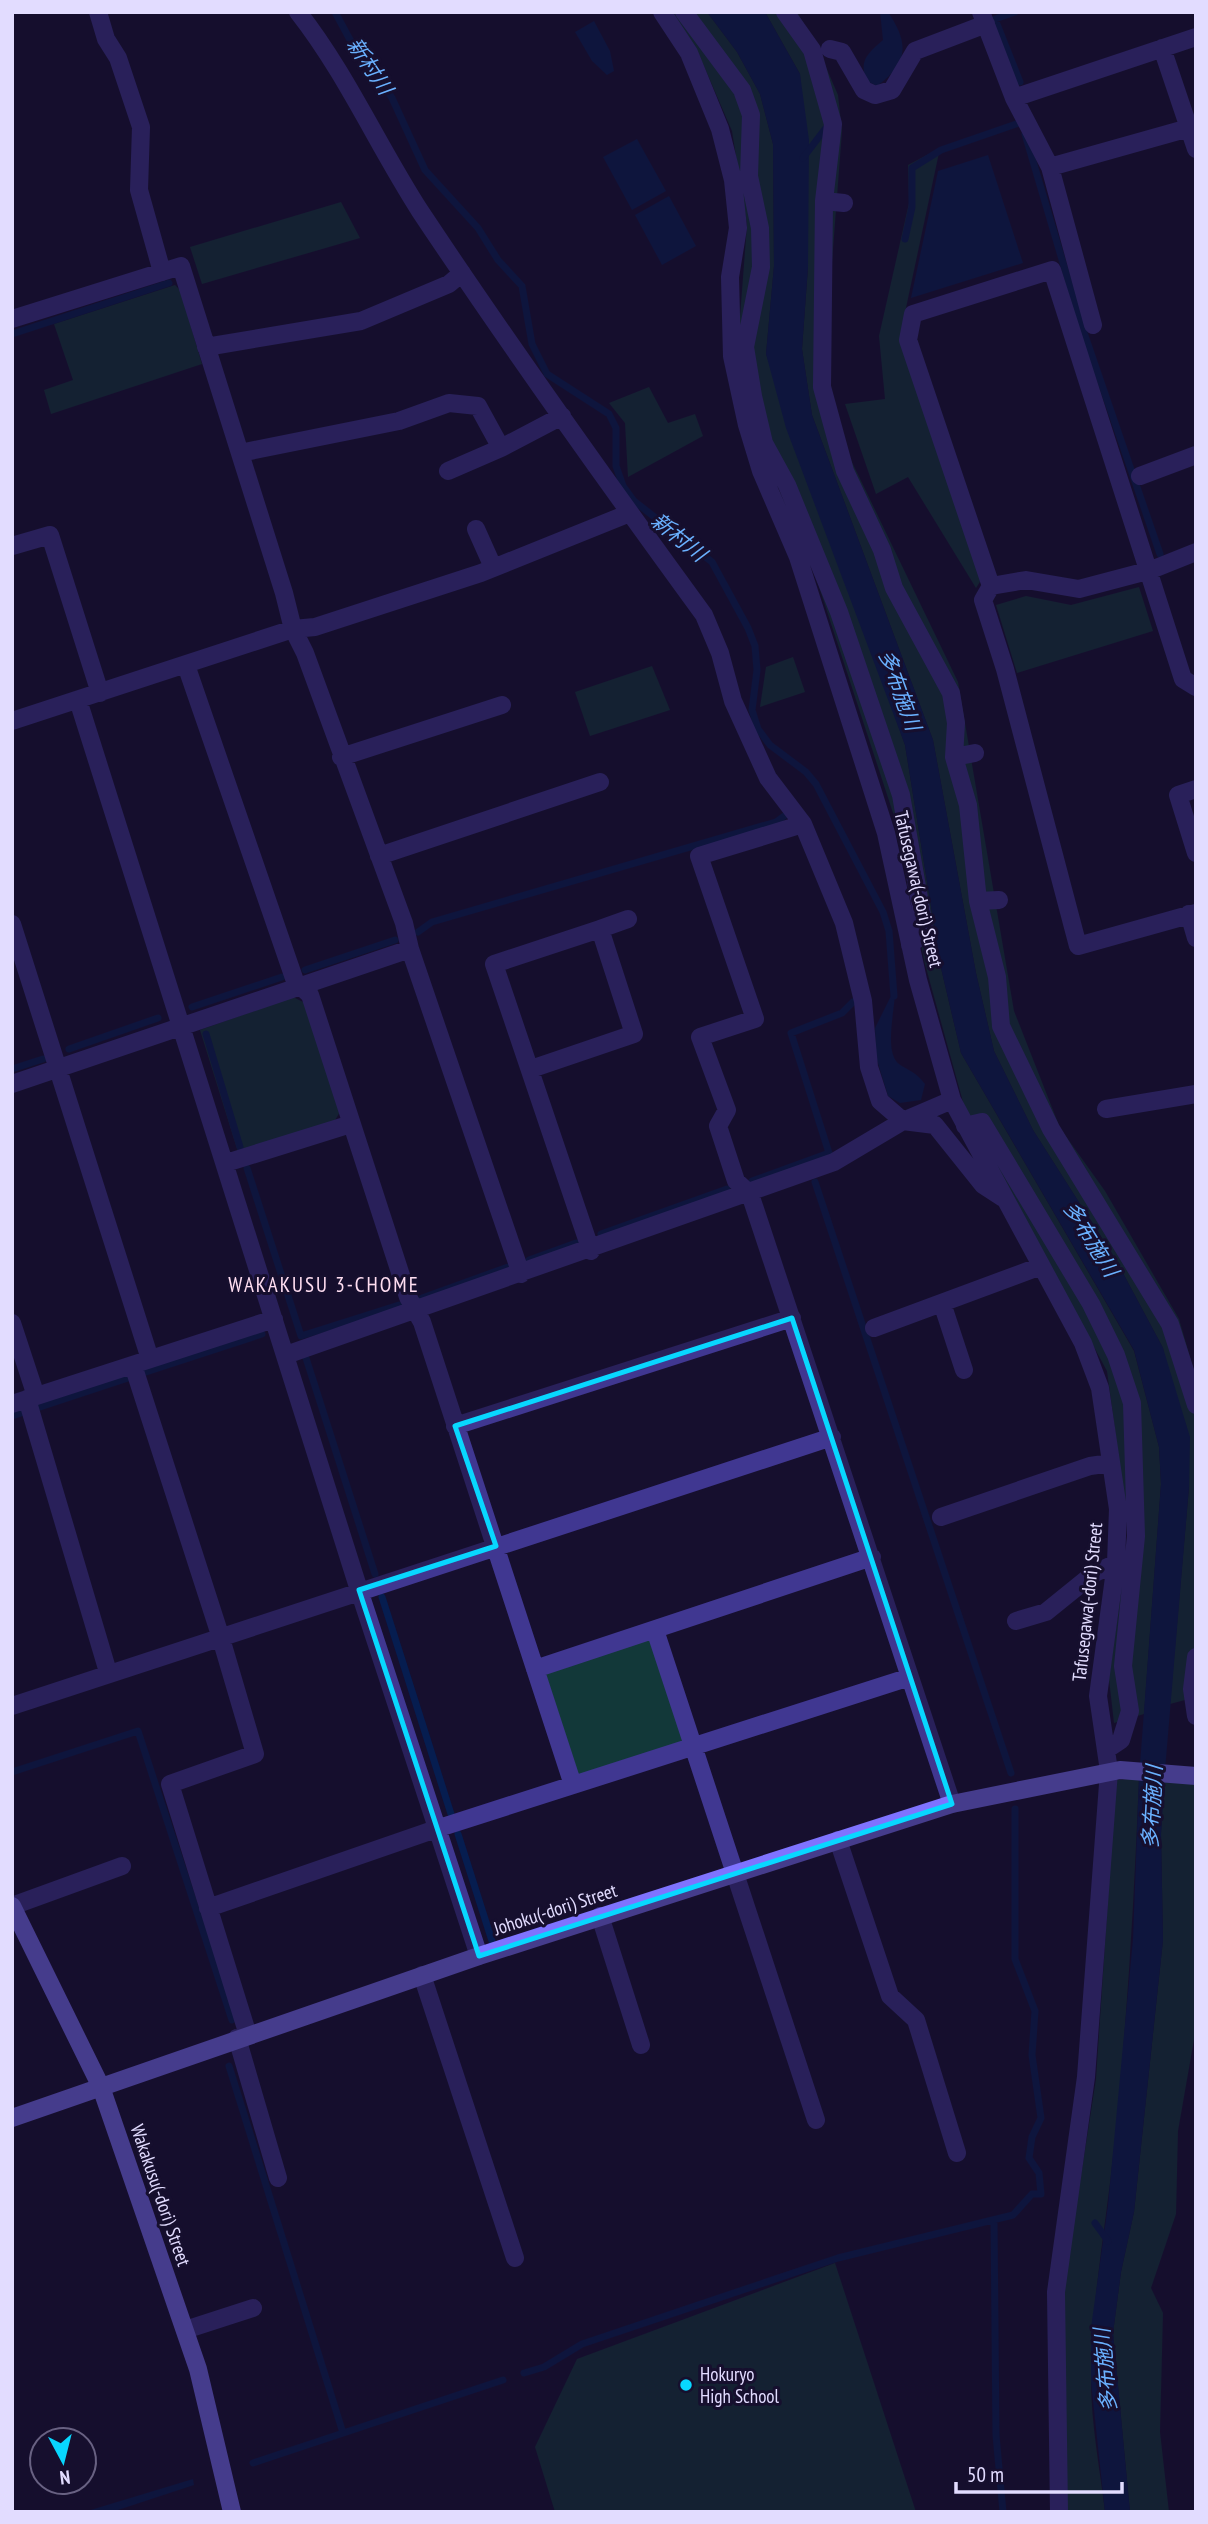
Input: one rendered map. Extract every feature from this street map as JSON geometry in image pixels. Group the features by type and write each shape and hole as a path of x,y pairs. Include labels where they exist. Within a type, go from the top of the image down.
{"street":[{"path":"98,12 106,39 118,58 141,127 139,190 162,272"},
{"path":"298,12 319,39 418,208 704,615 720,653 733,701 768,778 803,824 844,923 863,1002 869,1067 880,1101 903,1121 935,1125 982,1185 1005,1199"},
{"name":"Tafusegawa(-dori) Street","path":"662,12 689,53 720,129 733,180 738,228 730,277 732,356 739,390 761,471 798,557 886,833 911,945 952,1100 1083,1343 1100,1388 1118,1509 1116,1563 1098,1696 1106,1750 1114,1771 1086,2077 1056,2292 1059,2512"},
{"path":"684,12 742,90 751,116 750,176 760,228 761,267 746,347 753,396 764,443 787,485 839,612 901,795 925,932 911,945"},
{"path":"785,12 812,50 833,124 824,201 822,387 845,471 881,550 894,588 951,693 956,723 954,757 975,805 978,901 1005,978 1001,1026 1032,1073 1067,1142 1170,1309 1196,1405"},
{"path":"830,49 842,52 864,90 875,95 892,90 915,51 984,18 1014,98 1049,167 1093,325"},
{"path":"1014,98 1196,37"},
{"path":"1162,48 1192,128 1196,149"},
{"path":"1049,167 1192,128"},
{"path":"824,201 844,203"},
{"path":"12,319 181,266 293,629 305,653 404,923 410,949 521,1274"},
{"path":"1196,687 1183,679 1151,570 1052,270 913,314 908,340 991,586 983,600 1005,669 1078,946 1192,914 1196,937"},
{"path":"206,347 361,321 449,284 462,273"},
{"path":"240,453 399,421 449,403 478,407 501,448"},
{"path":"448,471 501,448 562,416"},
{"path":"1140,476 1196,455"},
{"path":"12,720 78,701 293,629 315,627 493,567 630,513"},
{"path":"476,529 493,567"},
{"path":"12,547 50,535 100,693"},
{"path":"991,586 1026,580 1079,589 1151,570 1196,552"},
{"path":"929,652 946,642"},
{"path":"186,665 295,981 310,995 408,1297 422,1322 573,1785"},
{"path":"845,702 868,694"},
{"path":"78,701 359,1590 478,1956"},
{"path":"341,757 502,705"},
{"path":"954,757 975,753"},
{"path":"379,856 600,782"},
{"path":"1196,789 1178,795 1196,853"},
{"path":"803,824 699,856 755,1018 701,1037 727,1110 718,1126 736,1181 750,1194 952,1804"},
{"path":"978,901 999,900"},
{"path":"591,1251 494,964 628,919"},
{"path":"12,924 60,1068 255,1755 170,1784 208,1908 278,2178"},
{"path":"531,1069 634,1034 600,929"},
{"path":"12,1084 410,949"},
{"path":"1106,1109 1196,1094"},
{"path":"286,1355 591,1251 834,1163 903,1121 952,1100"},
{"path":"965,1126 982,1122 1091,1304 1116,1355 1132,1403 1136,1536 1123,1666 1129,1711 1121,1740 1106,1750"},
{"path":"226,1163 351,1124"},
{"path":"874,1328 1041,1266"},
{"path":"942,1303 964,1370"},
{"path":"454,1426 792,1318"},
{"path":"25,1400 274,1319"},
{"path":"12,1323 25,1400 108,1672"},
{"path":"1103,1410 1132,1403"},
{"path":"12,1706 220,1635 832,1437"},
{"path":"941,1517 1090,1466 1136,1468"},
{"path":"535,1669 872,1557"},
{"path":"1016,1621 1046,1612 1093,1574 1116,1563"},
{"path":"655,1630 737,1871 816,2120"},
{"path":"1196,1657 1192,1689 1196,1716"},
{"path":"208,1908 436,1829 910,1677"},
{"name":"Johoku(-dori) Street","path":"12,2118 478,1956 952,1804 1114,1771 1196,1776"},
{"path":"838,1840 890,1996 916,2020 957,2153"},
{"path":"12,1906 122,1866"},
{"name":"Wakakusu(-dori) Street","path":"12,1906 101,2087 198,2369 232,2512"},
{"path":"600,1916 641,2045"},
{"path":"422,1975 515,2258"},
{"path":"185,2330 253,2308"}],"highlighted area":[{"path":"792,1318 952,1804 479,1956 359,1590 496,1546 455,1426"}],"green space":[{"path":"672,12 707,12 737,52 760,94 773,144 774,266 766,354 905,745 941,968 961,1053 1134,1351 1159,1447 1161,1484 1144,1714 1114,1723 1109,1679 1129,1532 1107,1371 965,1109 925,964 895,819 807,550 762,451 739,330 747,225 732,131 697,50"},
{"path":"765,12 797,12 816,44 838,95 842,131 826,341 831,393 849,456 958,682 1014,1011 1060,1128 1105,1191 1179,1319 1196,1378 1196,1697 1170,1704 1189,1487 1163,1348 1117,1262 1033,1130 994,1051 976,973 933,740 812,415 802,349 808,267 800,74"},
{"path":"940,148 900,336 983,577 976,588 908,477 876,494 845,404 885,399 879,336 909,203 908,165"},
{"path":"341,202 360,238 202,284 190,247"},
{"path":"175,285 180,290 202,364 51,414 44,390 73,380 54,324"},
{"path":"649,387 668,423 695,414 703,436 628,477 625,423 609,403"},
{"path":"1139,587 1153,631 1017,673 996,605 1026,596 1071,605"},
{"path":"793,657 805,692 760,707 766,667"},
{"path":"652,666 670,710 590,736 575,692"},
{"path":"293,997 305,1003 341,1110 334,1122 238,1152 200,1030"},
{"path":"652,1638 686,1742 579,1777 545,1672"},
{"path":"1139,1778 1123,2056 1092,2351 1092,2413 1105,2512 1067,2512 1063,2292 1096,2079 1117,1780"},
{"path":"1164,1782 1196,1784 1196,2028 1178,2131 1176,2214 1151,2288 1163,2313 1160,2432 1169,2512 1130,2512 1113,2333 1121,2272 1134,2212 1163,1940 1161,1834"},
{"path":"835,2263 916,2512 555,2512 535,2447 577,2359"}],"water":[{"name":"多布施川","path":"707,12 765,12 800,74 809,140 808,267 802,349 812,415 933,740 976,973 994,1051 1033,1130 1117,1262 1163,1348 1190,1437 1189,1487 1161,1834 1163,1940 1134,2212 1121,2272 1113,2333 1130,2512 1105,2512 1091,2382 1091,2328 1108,2205 1133,1939 1139,1778 1161,1484 1159,1447 1134,1350 961,1053 941,968 905,745 786,428 766,354 774,266 773,144 760,94 737,52"},
{"path":"880,12 888,12 895,23 900,33 902,52 895,69 877,86 867,81 864,63 869,53 883,40"},
{"path":"594,21 610,51 614,71 607,75 592,61 575,32"},
{"path":"637,139 666,191 632,210 603,157"},
{"path":"988,155 1023,263 911,298 938,171"},
{"path":"669,196 696,246 662,265 635,215"},
{"path":"895,988 891,1040 894,1058 925,1084 921,1100 900,1103 888,1096 876,1057 875,1028"},
{"path":"193,2479 194,2485 112,2512 84,2512"}],"waterway":[{"name":"新村川","path":"335,12 355,49 374,69 392,98 425,170 478,228 498,260 522,286 532,344 547,374 609,414 616,428 616,466 623,486 634,501 712,562 755,646 757,670 752,710 758,729 770,745 806,772 816,784 883,912 889,931 894,996"},
{"path":"1015,12 995,19 1020,82"},
{"path":"905,239 912,207 912,168 941,150 1022,122"},
{"path":"803,158 825,129"},
{"path":"1025,134 1081,324 1160,554"},
{"path":"12,334 169,283"},
{"path":"418,932 432,922 776,822 787,814"},
{"path":"305,970 395,940"},
{"path":"192,1007 282,977"},
{"path":"752,1181 829,1153 791,1033 842,1013 853,1002"},
{"path":"69,1049 158,1018"},
{"path":"206,1034 240,1147"},
{"path":"12,1069 43,1059"},
{"path":"247,1168 301,1336 399,1305"},
{"path":"815,1182 1011,1773"},
{"path":"601,1234 727,1189"},
{"path":"529,1260 576,1243"},
{"path":"422,1298 508,1267"},
{"path":"146,1372 262,1334"},
{"path":"306,1358 375,1574"},
{"path":"40,1407 128,1378"},
{"path":"12,1416 21,1413"},
{"path":"382,1597 451,1814"},
{"path":"12,1772 138,1731 232,2020"},
{"path":"524,2373 544,2367 582,2344 838,2258 1013,2215 1032,2194 1041,2194 1039,2173 1029,2158 1032,2137 1041,2118 1032,2055 1035,2011 1015,1959 1015,1809"},
{"path":"458,1834 492,1941"},
{"path":"229,2066 343,2433"},
{"path":"994,2220 996,2435 1003,2512"},
{"path":"1095,2223 1108,2241"},
{"path":"253,2463 503,2380"}],"place":[{"name":"Hokuryo High School","path":"686,2385"}],"district":[{"name":"WAKAKUSU 3-CHOME","path":"324,1284"}]}
